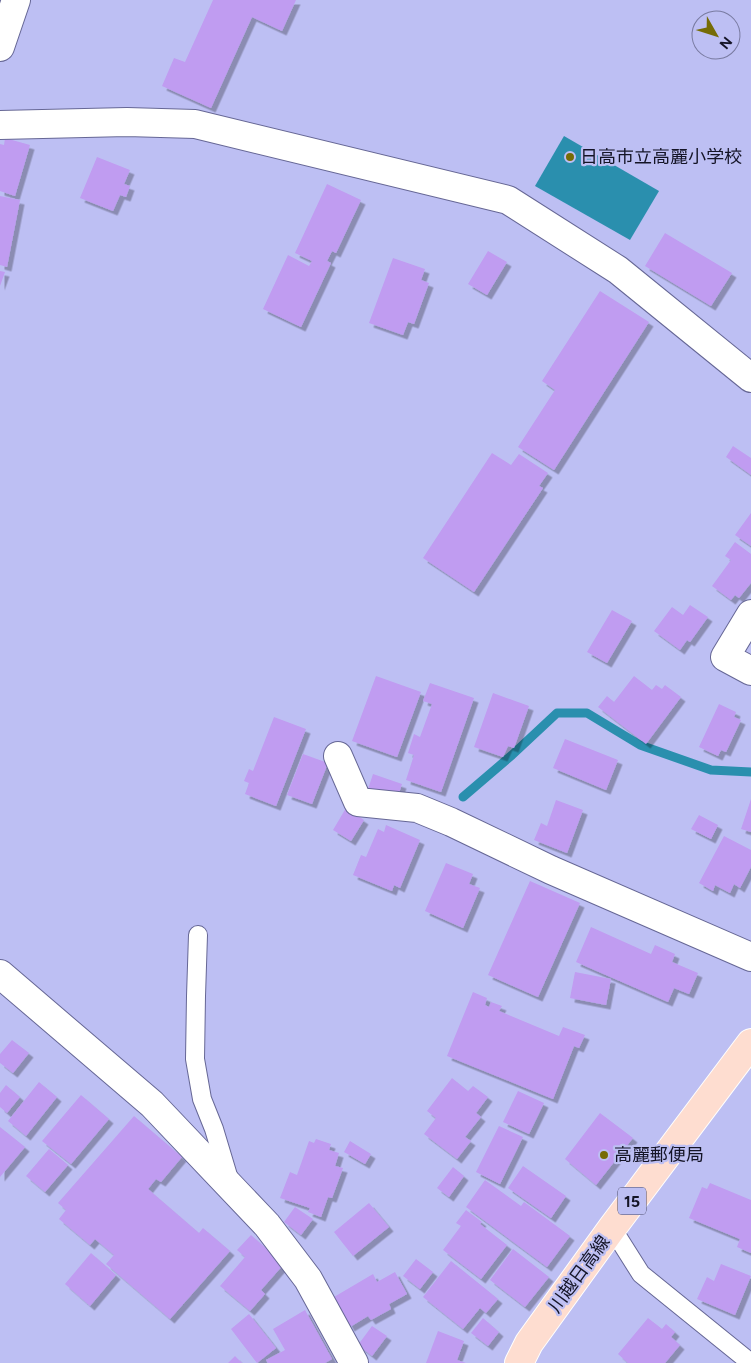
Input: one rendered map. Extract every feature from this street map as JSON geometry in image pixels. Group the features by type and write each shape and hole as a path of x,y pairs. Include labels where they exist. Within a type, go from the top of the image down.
{"main road":[{"name":"川越日高線","path":"519,1363 529,1343 612,1228 751,1043"}],"street":[{"path":"0,46 16,0"},
{"path":"0,125 127,122 195,124 508,200 618,270 751,378"},
{"path":"751,614 725,657 751,671"},
{"path":"338,756 358,802 417,808 451,822 551,870 751,957"},
{"path":"0,974 152,1104 267,1225 308,1279 354,1363"}],"lane":[{"path":"198,935 195,1059 202,1099 214,1130 231,1187"},
{"path":"612,1228 641,1274 751,1362"}],"water":[{"path":"564,136 659,191 630,240 535,186"}],"building":[{"path":"213,0 296,0 282,31 252,17 211,108 162,86 174,58 185,62"},
{"path":"5,138 30,145 15,196 0,191 0,144 4,145"},
{"path":"97,157 130,170 124,184 130,186 126,197 120,195 113,211 80,198"},
{"path":"327,184 361,200 336,253 332,251 327,261 331,263 301,327 263,309 288,255 309,266 312,261 295,253"},
{"path":"0,196 20,200 7,267 0,265"},
{"path":"665,233 732,273 711,306 645,266"},
{"path":"488,251 507,262 487,295 468,284"},
{"path":"393,258 425,269 421,280 429,283 414,324 408,322 403,335 369,323"},
{"path":"0,271 5,272 0,286"},
{"path":"600,291 649,322 554,470 518,447 555,390 542,381"},
{"path":"733,446 751,458 751,475 726,457"},
{"path":"492,453 511,465 519,454 548,473 539,486 543,488 474,592 423,558"},
{"path":"751,513 751,546 735,535"},
{"path":"735,542 751,554 751,583 739,598 735,595 731,600 712,586 731,560 725,556"},
{"path":"690,605 708,617 690,642 687,640 680,650 654,631 672,607 683,615"},
{"path":"612,610 632,621 607,663 587,652"},
{"path":"376,676 421,692 397,757 352,741"},
{"path":"634,676 652,690 656,685 662,689 665,685 681,697 646,744 598,707 607,696 614,702"},
{"path":"430,683 474,698 441,792 406,780 414,755 408,753 414,734 420,737 432,704 423,701"},
{"path":"493,693 529,706 514,748 508,746 503,757 474,747"},
{"path":"719,704 736,712 734,717 741,720 726,752 721,750 718,756 699,747"},
{"path":"274,717 306,729 276,806 245,794 249,783 244,781 249,769 253,771"},
{"path":"565,739 618,760 606,790 553,768"},
{"path":"303,754 328,763 312,804 287,795"},
{"path":"373,774 402,784 397,799 368,789"},
{"path":"751,799 751,832 741,829"},
{"path":"556,800 583,810 567,853 534,840 541,823 547,826"},
{"path":"346,808 364,820 351,841 333,830"},
{"path":"699,815 718,825 711,839 691,829"},
{"path":"386,825 420,840 400,888 394,885 392,891 353,875 361,855 366,857 378,829 384,832"},
{"path":"724,836 751,850 751,867 740,888 734,884 730,893 715,885 713,891 699,883"},
{"path":"446,863 473,874 469,884 480,888 463,928 425,911"},
{"path":"530,881 580,903 538,997 488,975"},
{"path":"591,927 651,954 655,945 675,954 672,962 698,973 689,994 674,988 668,1002 576,962"},
{"path":"575,972 611,979 606,1005 570,998"},
{"path":"473,992 487,998 485,1005 489,1007 491,1002 502,1006 499,1011 559,1036 563,1027 585,1035 579,1048 574,1046 553,1099 447,1056"},
{"path":"12,1040 29,1053 13,1073 0,1063 0,1054"},
{"path":"452,1078 468,1091 473,1086 488,1097 476,1113 481,1117 465,1137 471,1141 457,1159 424,1134 436,1118 427,1111"},
{"path":"39,1082 57,1097 26,1136 8,1121"},
{"path":"6,1085 20,1097 7,1113 0,1107 0,1093"},
{"path":"518,1091 544,1103 529,1134 503,1122"},
{"path":"81,1095 109,1119 71,1164 42,1141"},
{"path":"600,1113 633,1138 596,1185 565,1159"},
{"path":"134,1116 182,1157 161,1182 156,1179 148,1189 199,1233 203,1228 230,1251 170,1319 106,1264 114,1255 95,1239 90,1245 59,1219 66,1210 58,1203"},
{"path":"499,1126 523,1137 500,1184 476,1172"},
{"path":"0,1127 25,1147 0,1177"},
{"path":"316,1139 331,1144 329,1150 339,1153 335,1166 343,1168 332,1198 328,1197 321,1217 308,1212 310,1208 280,1198 290,1172 297,1175 309,1141 314,1143"},
{"path":"350,1141 371,1154 365,1164 344,1152"},
{"path":"49,1149 68,1165 45,1192 26,1176"},
{"path":"523,1166 566,1196 551,1218 508,1188"},
{"path":"453,1167 464,1176 449,1197 437,1188"},
{"path":"485,1180 521,1206 524,1202 570,1236 547,1267 466,1207"},
{"path":"710,1183 751,1200 751,1253 737,1247 740,1239 689,1218 702,1187 707,1189"},
{"path":"369,1203 389,1227 353,1256 334,1232"},
{"path":"295,1207 313,1219 301,1235 284,1222"},
{"path":"466,1210 482,1222 480,1224 507,1245 481,1279 443,1250 461,1226 456,1223"},
{"path":"251,1235 284,1264 261,1290 265,1294 250,1311 220,1286 245,1257 237,1250"},
{"path":"513,1249 549,1277 525,1307 490,1280"},
{"path":"91,1253 116,1275 90,1306 65,1284"},
{"path":"416,1259 433,1272 420,1289 403,1276"},
{"path":"451,1261 498,1299 486,1313 480,1308 463,1329 423,1297"},
{"path":"721,1264 751,1276 735,1315 697,1299 707,1277 714,1281"},
{"path":"395,1272 407,1294 389,1304 391,1309 371,1320 368,1316 350,1327 334,1297 373,1274 377,1282"},
{"path":"305,1310 332,1359 325,1363 268,1363 266,1360 285,1350 273,1329"},
{"path":"249,1314 276,1348 257,1363 231,1329"},
{"path":"483,1318 499,1332 488,1346 471,1333"},
{"path":"648,1318 662,1329 666,1324 675,1332 671,1337 680,1345 665,1363 628,1363 618,1354"},
{"path":"372,1326 387,1336 372,1356 358,1345"},
{"path":"438,1331 464,1341 457,1360 466,1363 426,1363"},
{"path":"235,1356 242,1363 228,1363"}],"waterway":[{"path":"463,797 557,713 587,713 640,745 711,770 751,772"}],"place":[{"name":"日高市立高麗小学校","path":"570,157"},
{"name":"高麗郵便局","path":"604,1155"}]}
